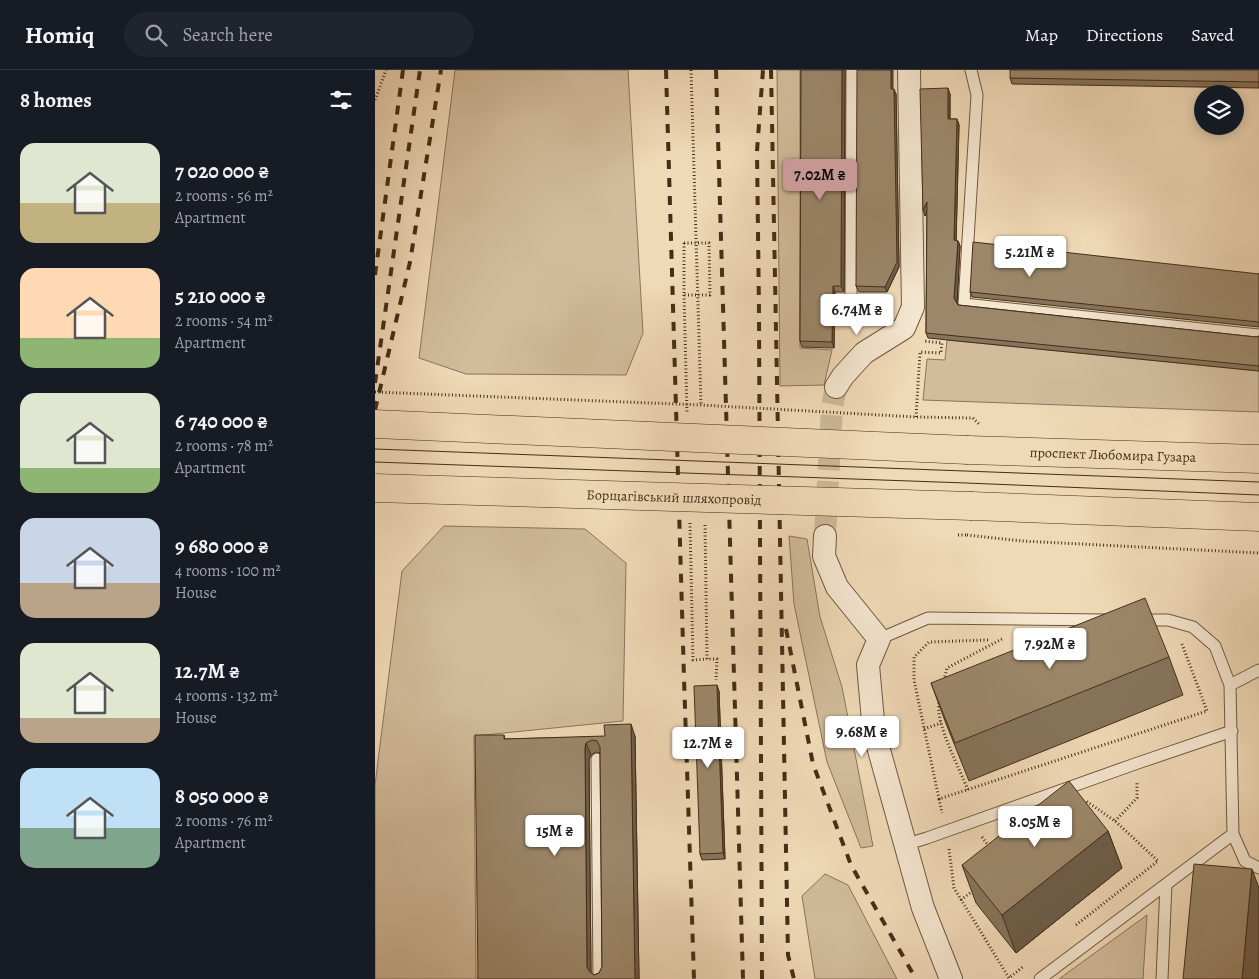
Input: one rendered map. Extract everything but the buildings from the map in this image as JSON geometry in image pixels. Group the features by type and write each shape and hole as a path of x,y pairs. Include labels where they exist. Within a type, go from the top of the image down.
{"main road":[{"name":"проспект Любомира Гузара","path":"375,424 968,450 1259,460"},
{"name":"Борщагівський шляхопровід","path":"375,488 973,506 1259,517"}],"street":[{"path":"836,387 843,376 864,353 904,328 913,307 909,70"},
{"path":"825,536 824,556 837,587 879,639 868,665 874,732 923,908 951,979"}],"lane":[{"path":"852,70 851,299 857,318"},
{"path":"971,70 977,95 964,304 1259,335"},
{"path":"879,639 928,618 1168,620 1193,627 1215,646 1230,685 1233,834 1245,861 1259,868"},
{"path":"1230,685 1259,670"},
{"path":"904,845 1232,731"},
{"path":"597,759 599,979"},
{"path":"1039,979 1233,834"},
{"path":"1162,979 1166,884"}],"path":[{"path":"375,100 386,70"},
{"path":"691,70 701,405"},
{"path":"684,243 696,243 709,243 710,295 684,295 684,243"},
{"path":"916,417 920,352 941,353 942,343 922,341"},
{"path":"375,392 973,418"},
{"path":"705,522 707,659 717,659 717,683"},
{"path":"967,536 1022,541 1259,553"},
{"path":"943,685 947,668 1003,639 929,642 914,656 914,680 939,799 1207,711 1180,637"},
{"path":"940,701 938,709 941,723 968,790"},
{"path":"924,729 941,723"},
{"path":"1115,821 1137,798 1137,782"},
{"path":"1072,928 1158,861 1115,821 1084,800"},
{"path":"973,839 991,833"},
{"path":"981,836 993,851"},
{"path":"957,845 949,848 954,888 1010,978 1025,966"},
{"path":"961,900 976,888"}],"shaded area":[{"path":"455,70 628,70 643,333 626,375 466,374 419,358"},
{"path":"777,70 800,70 800,348 832,350 824,385 780,386"},
{"path":"947,340 1259,371 1259,412 923,400 927,359 945,360"},
{"path":"444,526 585,529 626,563 623,721 474,736 476,979 375,979 375,785 402,571"},
{"path":"789,536 807,539 820,617 842,687 873,846 861,848 827,762 794,604"},
{"path":"825,874 848,885 897,979 815,979 802,896"},
{"path":"1147,915 1143,979 1059,979"}],"tunnel":[{"path":"825,536 832,407 836,387"}],"tram line":[{"path":"375,449 1259,482"},
{"path":"375,462 1259,495"}],"railway":[{"path":"375,275 403,70"},
{"path":"375,383 420,70"},
{"path":"375,410 410,262 441,70"},
{"path":"666,70 694,979"},
{"path":"716,70 743,979"},
{"path":"762,979 757,151 763,70"},
{"path":"771,70 788,955 794,979"},
{"path":"786,629 813,764 851,865 916,979"}]}
